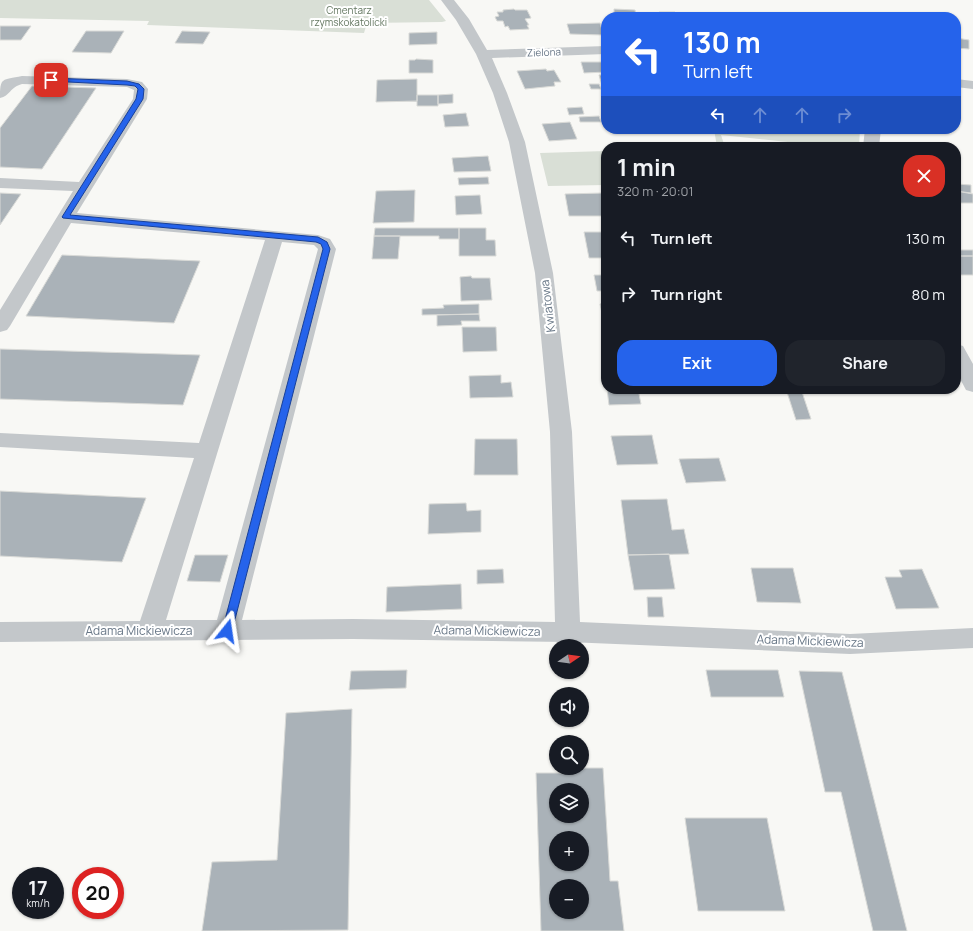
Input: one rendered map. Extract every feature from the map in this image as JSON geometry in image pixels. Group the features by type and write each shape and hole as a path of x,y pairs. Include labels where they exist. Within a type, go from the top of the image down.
{"street":[{"name":"Kwiatowa","path":"447,0 462,19 483,54 500,93 517,142 544,273 561,432 568,632"},
{"name":"Zielona","path":"483,54 601,50"},
{"path":"0,326 84,186 140,99 141,89 137,85 127,83 36,80 12,82 2,88"},
{"path":"961,84 973,85"},
{"path":"0,182 84,186"},
{"path":"66,217 318,240 324,243 327,249 227,631"},
{"path":"150,630 275,236"},
{"path":"961,360 973,385"},
{"path":"0,440 207,451"},
{"name":"Adama Mickiewicza","path":"0,632 353,629 568,632 850,644 973,638"}],"green space":[{"name":"Cmentarz rzymskokatolicki","path":"0,0 429,0 446,21 367,23 364,33 147,25 149,21 0,18"},
{"path":"715,134 860,134 859,142 787,142 721,135 723,142 716,142"},
{"path":"601,151 601,185 548,186 540,153"}],"building":[{"path":"514,9 527,10 531,18 525,19 529,25 527,25 529,29 510,30 508,26 505,27 503,21 497,21 495,17 499,16 497,12"},
{"path":"614,9 635,10 635,12 614,12"},
{"path":"600,23 601,35 570,34 567,24"},
{"path":"0,26 31,26 21,40 0,40"},
{"path":"86,31 124,31 111,53 72,52"},
{"path":"182,31 210,32 203,44 175,43"},
{"path":"437,32 437,44 409,45 409,33"},
{"path":"961,39 969,40 969,49 961,48"},
{"path":"409,60 433,60 433,73 409,73"},
{"path":"581,62 601,62 601,72 584,73"},
{"path":"546,69 547,71 554,70 561,82 554,82 555,86 525,89 517,71"},
{"path":"417,79 417,101 376,102 377,80"},
{"path":"589,84 599,84 601,89 591,89"},
{"path":"32,86 96,88 42,169 0,167 0,128"},
{"path":"453,94 453,103 438,104 438,95"},
{"path":"417,95 438,95 438,106 417,106"},
{"path":"582,107 584,114 569,115 567,108"},
{"path":"466,113 469,126 445,127 443,115"},
{"path":"599,116 601,122 580,122 579,117"},
{"path":"570,122 577,139 549,141 542,124"},
{"path":"488,156 491,171 454,172 452,158"},
{"path":"488,177 489,184 459,185 458,178"},
{"path":"961,184 971,185 971,193 961,192"},
{"path":"415,190 414,222 373,223 376,191"},
{"path":"961,192 973,194 973,203 961,203"},
{"path":"0,193 21,194 0,225"},
{"path":"601,193 601,216 569,216 565,194"},
{"path":"480,195 482,214 456,215 455,196"},
{"path":"375,228 459,228 459,239 439,239 439,236 374,236"},
{"path":"459,228 486,228 486,240 495,240 496,256 459,256"},
{"path":"584,232 601,232 601,258 589,258"},
{"path":"374,236 400,236 398,259 372,259"},
{"path":"961,250 973,250 973,256 961,256"},
{"path":"62,255 200,261 174,323 26,316"},
{"path":"961,256 973,256 973,275 961,275"},
{"path":"594,275 601,275 601,291 597,291"},
{"path":"471,276 472,278 490,278 492,300 461,301 460,277"},
{"path":"479,304 479,314 422,315 422,309 444,308 443,305"},
{"path":"479,314 480,321 461,321 462,325 437,326 437,315"},
{"path":"462,327 496,327 497,351 463,352"},
{"path":"0,349 200,355 183,405 0,399"},
{"path":"501,375 501,383 511,382 513,397 470,398 469,376"},
{"path":"608,394 639,394 641,404 609,405"},
{"path":"788,394 803,394 811,419 796,420"},
{"path":"652,435 658,464 617,465 611,436"},
{"path":"475,439 517,439 518,475 474,475"},
{"path":"719,458 726,481 686,483 679,459"},
{"path":"0,491 146,498 122,562 0,556"},
{"path":"667,499 672,530 684,529 689,554 628,555 621,500"},
{"path":"466,503 467,511 481,510 481,532 428,534 429,504"},
{"path":"669,554 675,589 634,590 628,555"},
{"path":"195,555 228,555 220,582 187,581"},
{"path":"751,568 793,568 801,603 757,602"},
{"path":"503,569 504,583 477,584 477,570"},
{"path":"922,569 939,608 896,609 885,577 902,577 899,570"},
{"path":"461,584 462,609 386,612 387,587"},
{"path":"647,597 662,597 664,617 648,617"},
{"path":"407,670 406,688 349,690 351,671"},
{"path":"706,670 778,670 784,697 711,697"},
{"path":"799,671 842,672 907,931 873,931 841,792 825,792"},
{"path":"352,709 348,930 202,931 212,862 277,860 286,713"},
{"path":"589,768 603,768 610,881 618,881 624,931 541,931 536,773 549,773 549,775 589,775"},
{"path":"685,818 767,818 785,911 698,911"}],"route":[{"path":"51,80 127,83 137,85 141,89 140,99 84,186 66,217 318,240 324,243 327,249 227,631"}]}
